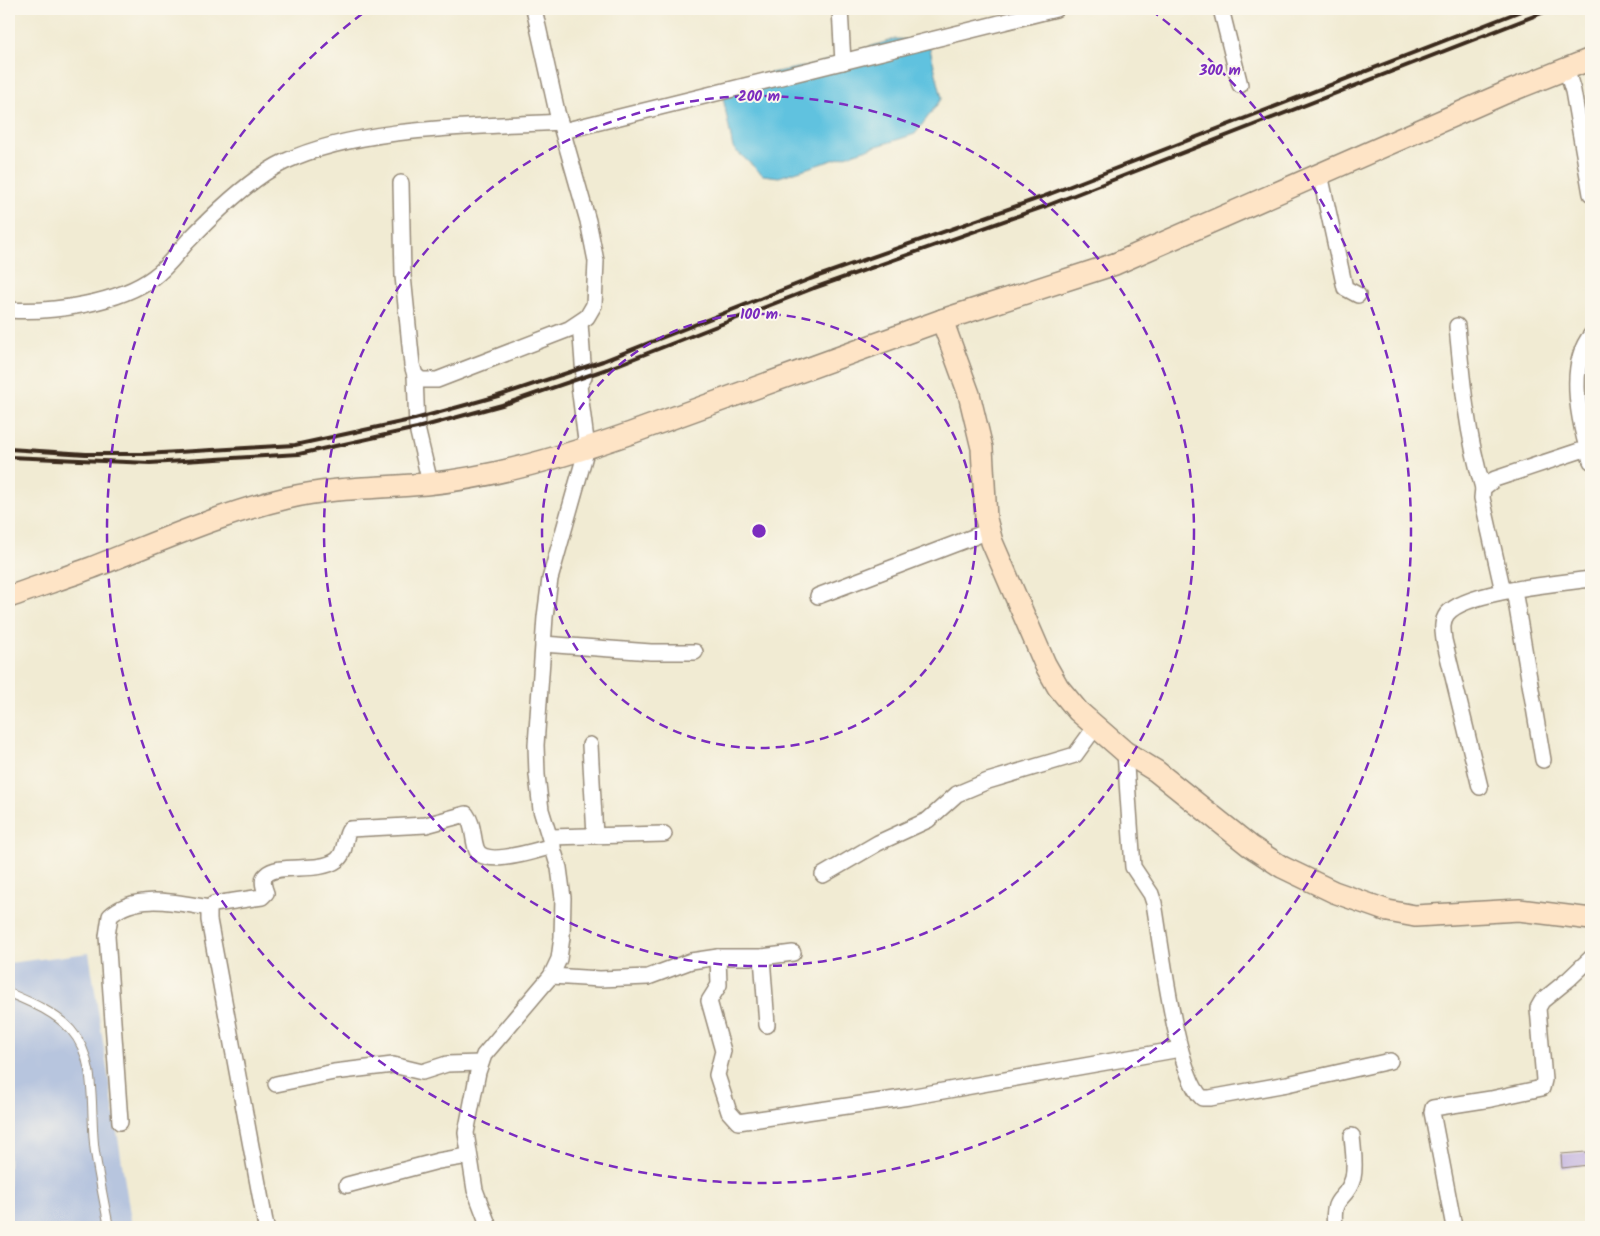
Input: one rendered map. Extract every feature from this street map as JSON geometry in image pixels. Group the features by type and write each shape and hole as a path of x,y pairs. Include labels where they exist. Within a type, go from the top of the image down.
{"street":[{"path":"415,375 421,380 437,380 569,329 580,323 594,305 596,261 588,222 562,127 534,9"},
{"path":"840,9 843,62"},
{"path":"9,310 27,311 88,303 115,298 136,289 156,276 204,224 237,194 281,163 306,152 347,142 428,130 562,127 843,62 1056,9"},
{"path":"1221,9 1240,85"},
{"path":"9,597 90,568 194,526 286,498 318,491 430,483 503,471 587,448 781,380 942,320 1115,264 1566,68 1591,60"},
{"path":"1566,68 1573,91 1591,194"},
{"path":"1320,174 1345,288 1358,295"},
{"path":"401,183 403,276 415,375 417,428 430,483"},
{"path":"942,320 969,394 982,448 986,518 989,531 1004,573 1045,664 1058,687 1078,712 1126,752 1156,771 1250,846 1282,867 1334,892 1388,911 1415,916 1519,910 1591,919"},
{"path":"489,1227 475,1190 468,1156 466,1133 481,1063 484,1055 551,976 559,958 561,944 563,898 559,868 541,810 536,776 536,745 543,644 550,580 587,448 579,386 584,377 580,323"},
{"path":"1457,326 1470,442 1483,488 1482,498 1508,591 1543,760"},
{"path":"1483,488 1495,479 1589,455 1585,401 1579,366 1584,343 1591,335"},
{"path":"818,596 989,531"},
{"path":"1480,787 1456,696 1444,640 1442,624 1447,614 1454,608 1508,591 1591,579"},
{"path":"543,644 651,652 694,652"},
{"path":"823,875 878,843 928,820 957,794 988,781 1075,755 1096,726"},
{"path":"590,745 594,836"},
{"path":"1126,752 1133,867 1151,894 1154,903 1180,1048 1194,1088 1202,1098 1288,1084 1390,1061"},
{"path":"120,1122 107,936 110,916 128,904 172,902 209,908 214,904 262,898 266,893 263,879 265,875 272,871 319,867 337,860 343,854 346,834 350,828 426,825 466,814 474,830 476,849 482,856 495,858 551,841 594,836 664,834"},
{"path":"209,908 209,920 237,1082 266,1227"},
{"path":"551,976 600,979 648,977 679,965 718,957 762,957 793,952"},
{"path":"718,957 719,985 709,1001 723,1051 717,1075 729,1112 738,1122 901,1099 1180,1048"},
{"path":"762,957 767,1024"},
{"path":"1454,1227 1432,1112 1433,1108 1491,1100 1542,1088 1544,1080 1538,1008 1542,1001 1570,979 1591,958"},
{"path":"276,1084 334,1072 393,1065 422,1072 447,1064 481,1063"},
{"path":"1335,1227 1333,1212 1335,1204 1350,1187 1353,1178 1352,1136"},
{"path":"347,1185 438,1161 468,1156"}],"lane":[{"path":"9,993 41,1007 71,1029 80,1043 90,1086 95,1151 109,1227"}],"shaded area":[{"path":"89,953 132,1227 9,1227 9,963"}],"water":[{"path":"895,39 928,41 942,98 915,134 779,177 763,175 733,148 720,82 809,66"}],"building":[{"path":"1586,1152 1588,1165 1562,1168 1561,1154"}],"railway":[{"path":"9,449 86,454 145,454 295,445 415,419 498,396 603,361 810,279 1042,197 1526,9"},
{"path":"9,457 150,463 299,454 417,428 502,405 607,369 814,288 1046,206 1552,9"}]}
